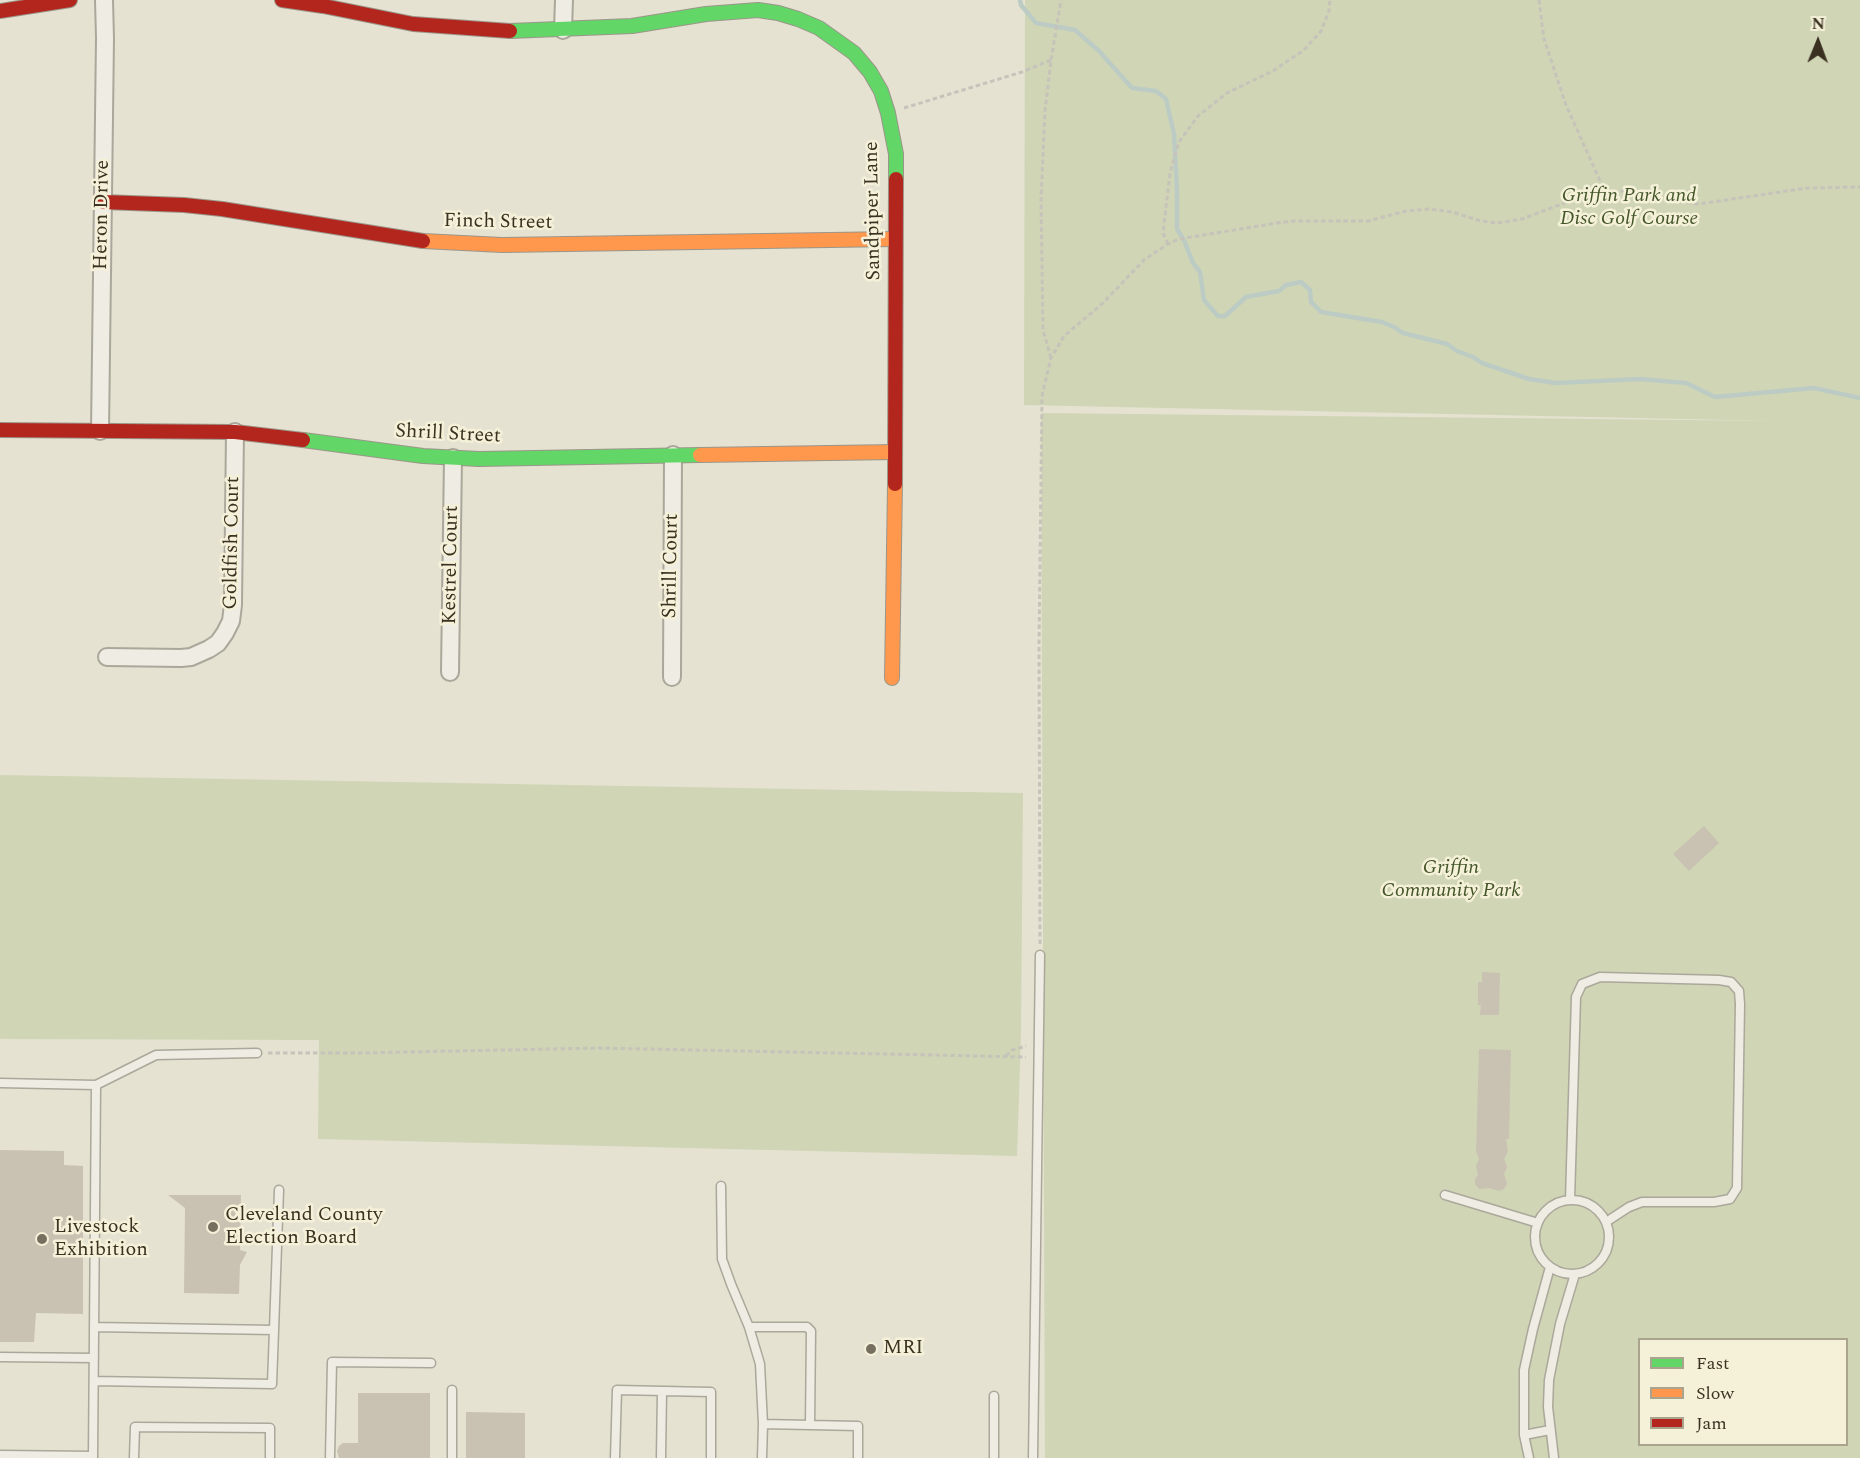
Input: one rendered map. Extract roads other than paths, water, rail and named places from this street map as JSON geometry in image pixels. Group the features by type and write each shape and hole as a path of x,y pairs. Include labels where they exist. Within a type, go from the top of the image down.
{"street":[{"path":"0,11 70,0"},
{"name":"Heron Drive","path":"100,431 104,0"},
{"name":"Sandpiper Lane","path":"282,0 421,25 500,31 632,26 734,11 758,10 778,13 819,28 854,53 870,72 881,91 896,154 896,452 892,678"},
{"path":"563,30 564,0"},
{"name":"Finch Street","path":"103,202 222,209 420,241 458,243 502,245 895,239"},
{"name":"Shrill Street","path":"0,430 235,432 453,458 896,452"},
{"name":"Goldfish Court","path":"107,657 191,657 210,649 225,633 231,621 234,596 235,432"},
{"name":"Shrill Court","path":"672,676 673,455"},
{"name":"Kestrel Court","path":"450,672 453,458"}],"lane":[{"path":"1034,1458 1040,955"},
{"path":"1570,1200 1576,997 1582,984 1600,977 1731,982 1739,991 1740,1004 1737,1188 1730,1199 1714,1202 1642,1202 1629,1207 1606,1222"},
{"path":"0,1083 96,1085 156,1055 257,1053"},
{"path":"0,1455 93,1457 96,1085"},
{"path":"721,1186 722,1259 749,1327 760,1364 764,1424 762,1458"},
{"path":"94,1381 272,1384 279,1190"},
{"path":"1445,1195 1538,1223"},
{"path":"1570,1200 1592,1206 1606,1222 1609,1232 1606,1253 1600,1262 1592,1269 1575,1274 1560,1272 1550,1267 1536,1247 1535,1235 1543,1214 1560,1202 1570,1200"},
{"path":"1529,1458 1524,1435 1524,1370 1550,1267"},
{"path":"1554,1458 1550,1430 1549,1380 1560,1324 1575,1274"},
{"path":"94,1327 274,1330"},
{"path":"749,1327 807,1327 811,1331 810,1425"},
{"path":"0,1357 94,1358"},
{"path":"330,1458 332,1362 431,1363"},
{"path":"452,1390 452,1458"},
{"path":"615,1458 617,1390 711,1392 711,1458"},
{"path":"661,1458 662,1391"},
{"path":"994,1396 994,1458"},
{"path":"764,1424 858,1426 858,1458"},
{"path":"134,1458 135,1427 270,1428 270,1458"},
{"path":"1524,1435 1550,1430"}],"waterway":[{"path":"1020,0 1021,5 1036,23 1075,30 1099,51 1132,88 1156,91 1166,99 1174,134 1177,229 1193,263 1200,272 1204,300 1218,316 1225,316 1246,297 1279,291 1286,285 1301,282 1310,290 1311,302 1321,312 1382,322 1403,333 1447,344 1482,363 1529,379 1556,383 1640,379 1686,383 1715,397 1814,388 1860,398"}],"place":[{"name":"Cleveland County Election Board","path":"213,1227"},
{"name":"Livestock Exhibition","path":"42,1239"},
{"name":"MRI","path":"871,1349"}],"park label":[{"name":"Griffin Park and Disc Golf Course","path":"1629,208"},
{"name":"Griffin Community Park","path":"1451,880"}]}
